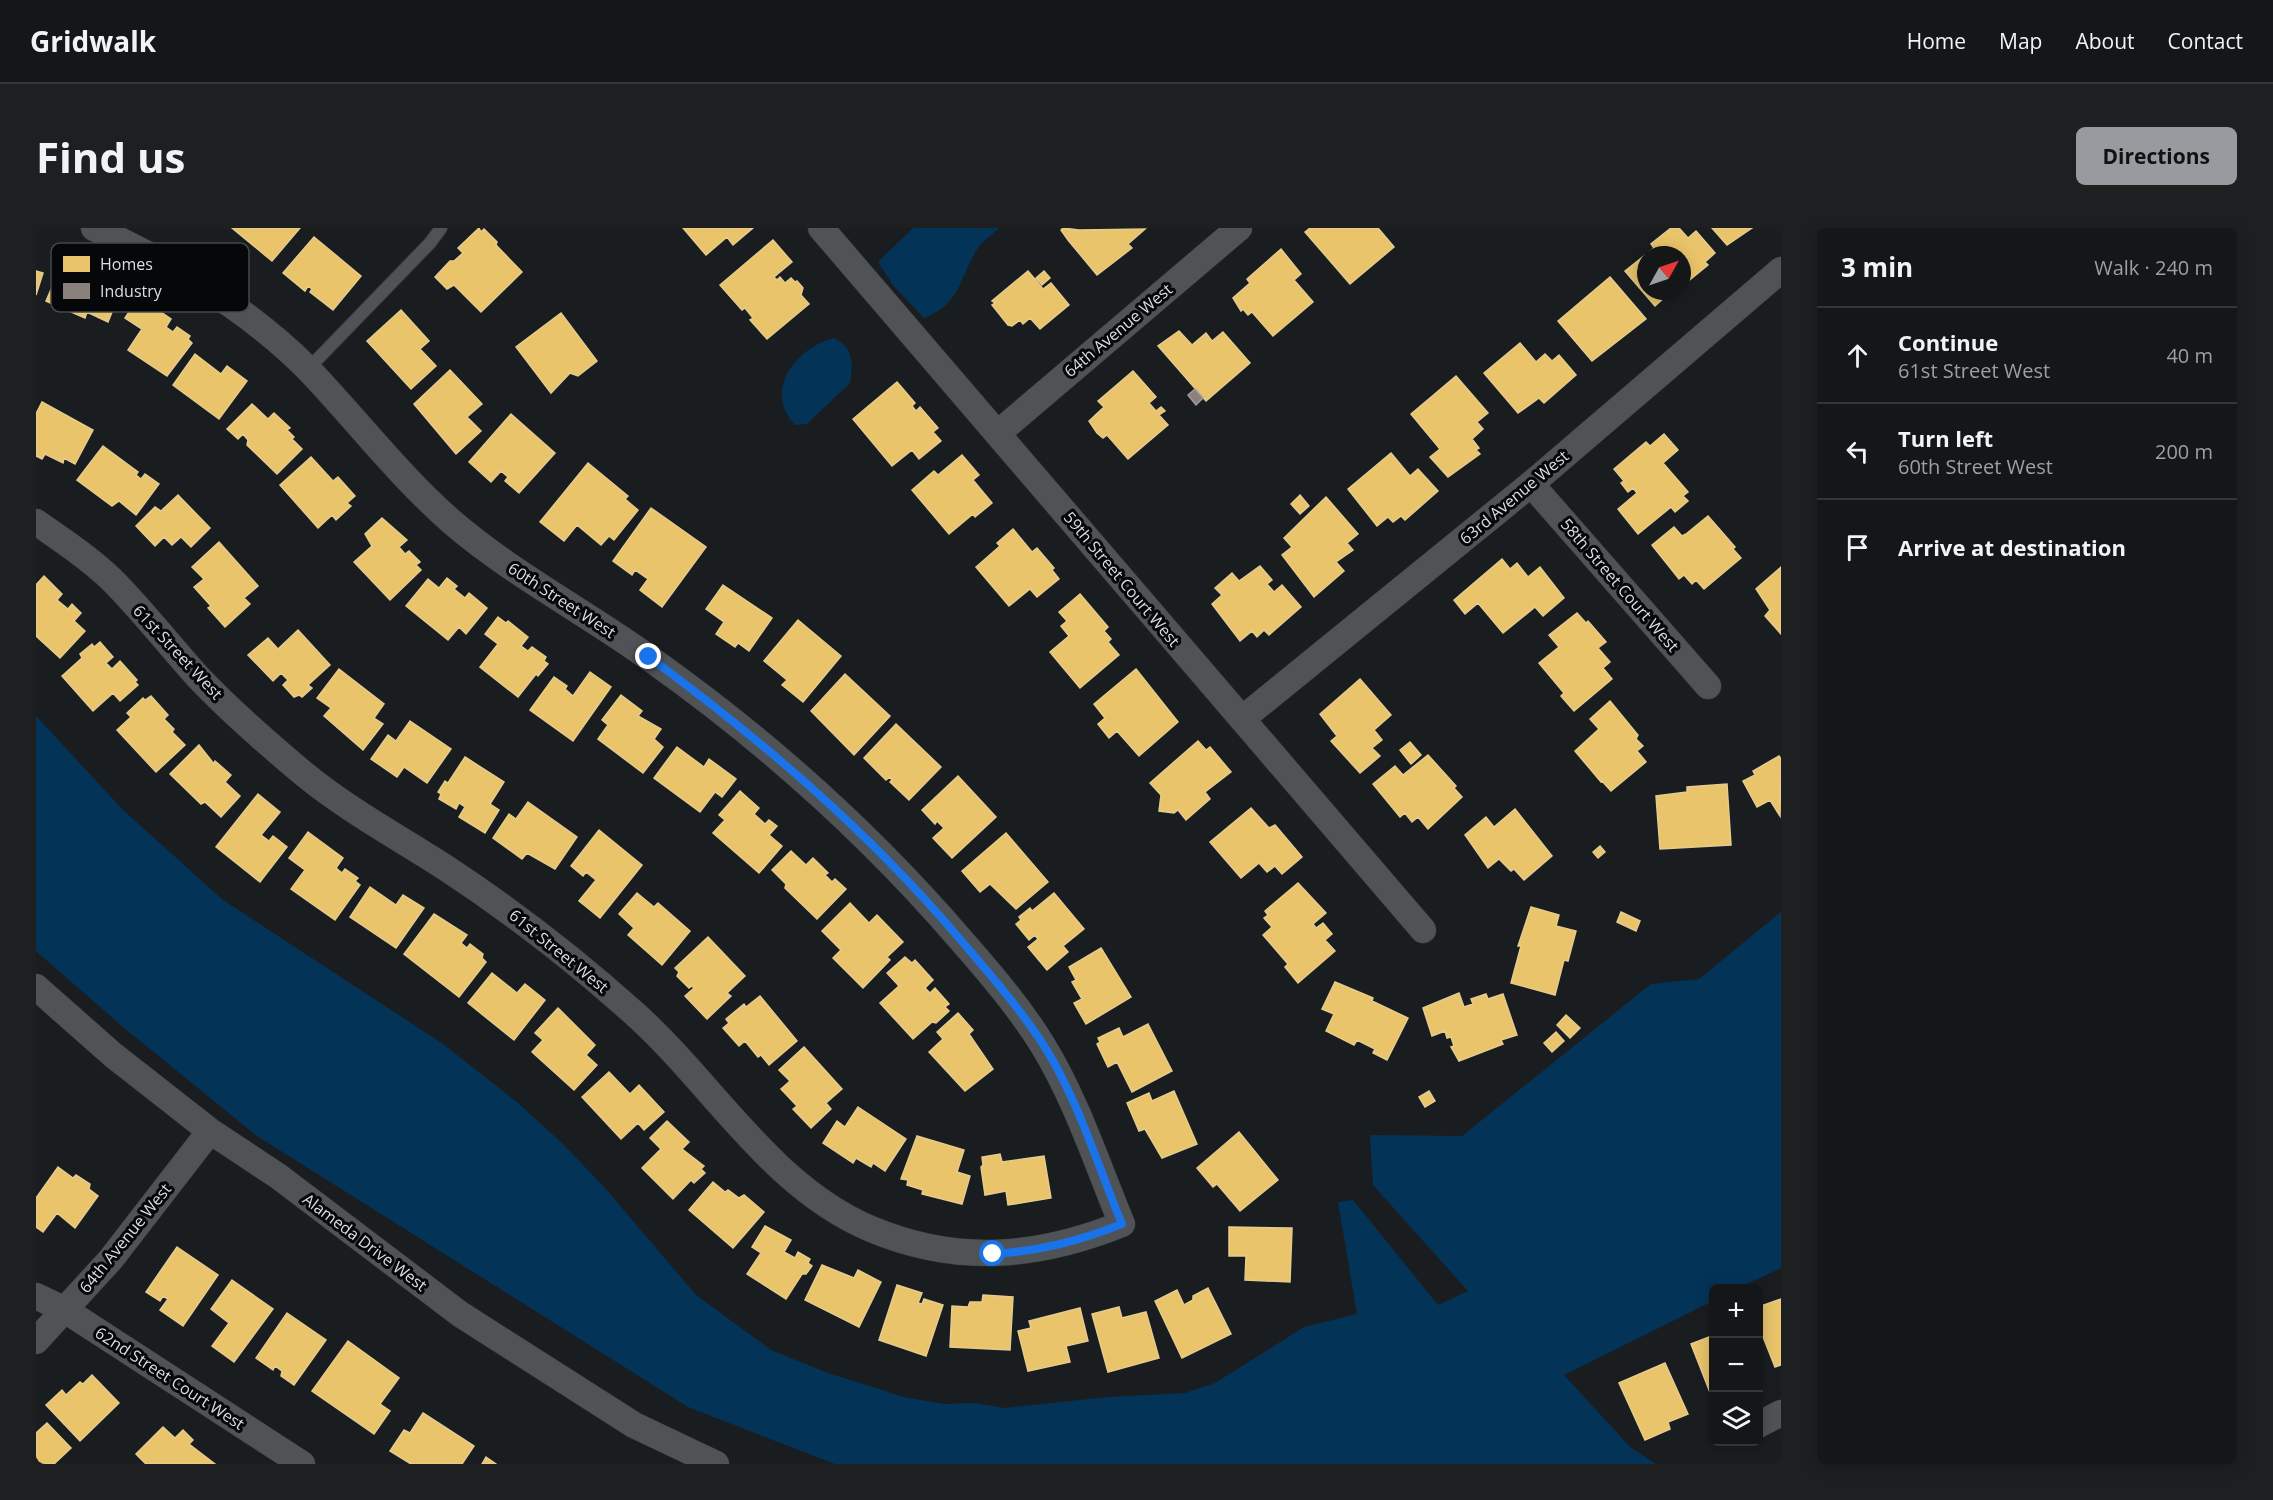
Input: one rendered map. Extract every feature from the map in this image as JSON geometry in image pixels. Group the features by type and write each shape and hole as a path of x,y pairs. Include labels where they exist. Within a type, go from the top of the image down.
{"street":[{"name":"60th Street West","path":"94,228 126,243"},
{"name":"59th Street Court West","path":"821,228 1423,930"},
{"name":"64th Avenue West","path":"998,432 1239,228"},
{"name":"63rd Avenue West","path":"1242,719 1531,484 1781,270"},
{"name":"60th Street West","path":"240,312 308,369 407,478 452,522 497,557 649,657 728,715 833,805 920,892 989,972 1041,1041 1063,1080 1122,1224"},
{"name":"58th Street Court West","path":"1531,484 1708,686"},
{"name":"61st Street West","path":"36,522 71,545 112,580 224,702 307,776 356,812 513,914 582,967 638,1017 692,1071 784,1172 843,1215 870,1229 920,1246 993,1254 1038,1251 1081,1241 1122,1224"},
{"name":"Alameda Drive West","path":"36,987 113,1055 210,1131 278,1176 460,1314 634,1425 716,1464"},
{"name":"64th Avenue West","path":"36,1341 111,1259 210,1131"},
{"name":"62nd Street Court West","path":"36,1296 65,1310 302,1464"},
{"path":"1763,1422 1781,1413"}],"lane":[{"path":"308,369 430,243 441,228"}],"shaded area":[{"path":"913,228 999,228 978,248 951,299 936,313 924,318 893,285 878,262"},
{"path":"833,338 845,346 850,356 852,369 850,383 807,424 795,425 786,412 782,399 783,385 788,373 807,351"},
{"path":"36,716 123,810 223,900 443,1044 518,1103 563,1144 605,1188 696,1295 771,1350 828,1373 904,1397 944,1404 975,1403 1005,1408 1108,1397 1185,1393 1215,1383 1304,1327 1357,1314 1338,1202 1353,1200 1438,1305 1468,1291 1373,1185 1370,1135 1462,1136 1651,984 1699,979 1781,912 1781,1268 1747,1284 1709,1284 1709,1303 1564,1375 1630,1447 1656,1464 835,1464 688,1407 257,1136 123,1027 36,951"}],"building: Homes":[{"path":"232,228 300,228 272,261"},
{"path":"479,228 481,232 484,229 497,242 496,245 522,272 481,312 454,285 447,289 435,277 450,261 454,261 463,253 458,248"},
{"path":"683,228 753,228 733,245 727,237 706,255"},
{"path":"1063,228 1079,230 1145,229 1128,244 1132,248 1097,275 1068,240 1061,230"},
{"path":"1310,228 1378,228 1394,247 1350,284 1305,232"},
{"path":"1671,228 1679,228 1688,238 1696,231 1715,253 1705,262 1708,265 1691,279 1691,246 1652,246 1651,244"},
{"path":"1712,228 1752,228 1727,245"},
{"path":"314,237 361,276 333,310 310,292 312,289 308,286 305,291 283,273"},
{"path":"773,240 792,262 774,277 777,280 780,277 785,283 791,278 797,281 803,288 801,295 809,304 767,339 750,320 753,318 745,308 742,310 720,285"},
{"path":"1281,249 1301,274 1294,280 1313,302 1273,336 1252,312 1248,315 1243,309 1241,311 1233,298 1250,283 1247,279"},
{"path":"1637,261 1637,285 1625,271"},
{"path":"36,271 43,273 36,295"},
{"path":"1028,271 1043,289 1051,283 1069,305 1040,329 1030,318 1023,324 1020,320 1012,326 1008,325 992,305 995,303 992,301"},
{"path":"1044,271 1050,278 1042,285 1036,278"},
{"path":"1610,277 1646,319 1592,361 1558,321"},
{"path":"51,289 51,303 46,301"},
{"path":"1650,300 1662,300 1655,306"},
{"path":"401,310 429,341 420,349 436,366 411,389 367,341"},
{"path":"71,312 87,312 85,318"},
{"path":"87,312 112,312 108,322"},
{"path":"129,312 161,312 171,319 166,327 173,332 177,327 190,336 188,339 192,343 167,376 128,350 142,329 125,318"},
{"path":"561,313 597,361 578,376 570,373 551,393 516,347"},
{"path":"1179,331 1192,345 1206,333 1212,341 1223,332 1250,363 1206,401 1158,346"},
{"path":"1520,343 1536,362 1545,354 1552,361 1559,355 1576,375 1544,403 1539,398 1518,413 1484,373"},
{"path":"195,354 221,374 227,366 247,381 219,419 173,385"},
{"path":"450,370 482,404 467,417 481,431 456,454 414,404"},
{"path":"1133,371 1156,397 1149,403 1156,411 1161,407 1165,411 1159,415 1168,425 1128,459 1107,435 1103,438 1097,433 1089,421 1104,407 1098,401"},
{"path":"1456,376 1488,413 1477,422 1483,429 1472,439 1479,448 1476,450 1480,454 1448,477 1430,457 1440,449 1411,414"},
{"path":"897,382 915,403 912,406 916,411 920,407 938,428 933,432 941,441 919,459 912,450 892,466 853,419"},
{"path":"42,402 93,430 75,464 64,458 63,463 45,454 42,459 36,456 36,414"},
{"path":"252,404 268,419 274,413 290,428 287,430 294,437 292,439 302,449 277,474 247,445 248,440 243,434 238,439 227,429"},
{"path":"511,414 555,453 519,493 505,481 508,477 501,471 491,482 469,462"},
{"path":"1664,434 1678,450 1663,463 1688,492 1683,496 1688,501 1675,512 1671,507 1638,534 1618,509 1637,493 1633,488 1628,492 1621,483 1624,481 1614,469 1646,442 1650,446"},
{"path":"103,446 138,472 136,475 141,479 145,474 159,484 136,515 119,501 112,506 77,480"},
{"path":"1391,453 1410,476 1418,469 1438,491 1405,520 1401,516 1393,522 1388,517 1377,526 1348,489"},
{"path":"962,455 979,475 973,480 992,503 975,517 973,514 949,534 912,490 934,471 938,475"},
{"path":"311,457 333,481 338,477 355,496 347,503 351,506 336,520 332,515 318,528 280,485"},
{"path":"588,463 628,496 625,499 638,510 614,540 609,536 601,545 577,525 564,541 540,522"},
{"path":"178,495 210,528 191,547 181,537 172,545 164,537 155,546 136,526 155,507 161,511"},
{"path":"1300,495 1309,506 1300,514 1291,504"},
{"path":"1326,497 1358,534 1347,543 1353,550 1336,562 1344,571 1314,597 1282,555 1292,547 1284,538"},
{"path":"651,508 706,547 662,607 640,590 648,579 635,570 632,575 613,561"},
{"path":"1708,516 1735,547 1733,549 1741,558 1704,589 1696,580 1692,584 1684,575 1679,579 1652,545 1674,527 1682,536 1686,534"},
{"path":"382,518 407,540 399,547 405,554 409,551 420,562 416,565 421,570 390,600 354,562 372,546 365,534"},
{"path":"1013,529 1032,552 1037,548 1054,568 1052,570 1059,579 1037,597 1030,589 1009,606 976,567 1000,546 997,543"},
{"path":"219,542 258,586 244,598 250,604 225,627 194,587 204,579 192,567"},
{"path":"1502,559 1510,569 1517,563 1528,577 1540,567 1564,598 1543,616 1535,607 1503,633 1478,603 1465,614 1454,600"},
{"path":"1260,566 1272,580 1267,584 1274,592 1282,585 1301,607 1269,635 1264,630 1257,637 1252,631 1240,641 1212,604 1222,595 1215,588 1232,573 1239,581"},
{"path":"1781,567 1781,634 1765,616 1770,610 1756,589"},
{"path":"44,576 62,594 57,600 68,609 72,604 81,613 74,621 85,631 60,658 36,636 36,585"},
{"path":"447,578 457,586 454,589 465,598 469,593 487,608 466,634 459,627 448,640 406,606 428,579 439,588"},
{"path":"723,585 772,618 749,651 738,643 735,647 716,634 724,622 706,609"},
{"path":"1080,594 1108,627 1104,631 1111,639 1108,642 1119,655 1080,688 1050,652 1069,636 1061,626 1067,621 1059,612"},
{"path":"1577,613 1586,623 1588,621 1606,642 1598,648 1610,662 1603,668 1612,679 1574,711 1561,696 1564,693 1539,663 1559,647 1549,635"},
{"path":"498,617 506,623 508,621 528,637 521,646 528,651 532,647 546,657 544,661 548,664 538,676 536,674 518,697 480,667 498,644 485,634"},
{"path":"798,620 841,656 803,702 782,685 787,680 764,661"},
{"path":"298,630 330,665 308,685 312,688 302,697 299,695 294,697 283,685 288,680 281,673 273,681 248,655 268,638 278,649"},
{"path":"100,642 113,657 106,663 112,669 120,661 137,680 135,682 138,685 120,701 113,693 93,711 62,676 82,658 80,654 92,644 94,647"},
{"path":"339,669 384,704 374,718 383,724 363,750 324,716 331,708 317,698"},
{"path":"1136,669 1178,722 1139,756 1117,731 1109,738 1098,724 1105,718 1094,704"},
{"path":"590,672 611,687 573,741 530,710 554,677 567,686 565,689 573,696"},
{"path":"845,674 890,716 854,755 811,711"},
{"path":"1360,679 1391,715 1374,730 1382,740 1372,748 1380,756 1360,773 1331,741 1337,736 1320,714"},
{"path":"621,695 642,711 638,716 661,729 654,739 663,747 643,773 598,739 608,725 602,720"},
{"path":"151,696 168,715 164,719 174,729 172,732 185,745 156,772 117,730 131,717 127,713 143,698 145,700"},
{"path":"1610,701 1638,735 1636,739 1643,746 1637,751 1646,762 1611,791 1575,751 1599,729 1590,719"},
{"path":"410,721 451,749 427,783 404,767 397,777 371,759 388,735 396,741"},
{"path":"896,724 941,767 909,800 890,782 892,780 890,777 886,780 864,758"},
{"path":"1198,741 1206,750 1210,747 1231,772 1205,792 1210,799 1186,820 1178,810 1174,813 1159,811 1161,795 1150,783"},
{"path":"1410,742 1421,755 1411,764 1400,750"},
{"path":"199,745 214,764 215,761 231,775 225,782 240,796 221,817 205,802 201,804 170,774"},
{"path":"677,747 704,767 709,759 736,779 722,797 715,792 700,812 654,778"},
{"path":"1428,755 1456,786 1454,788 1462,797 1428,829 1418,817 1412,822 1405,813 1400,817 1373,784 1395,766 1403,775"},
{"path":"1779,756 1781,759 1780,816 1770,800 1757,807 1743,781 1755,775 1753,771"},
{"path":"465,757 504,782 490,804 499,810 485,833 459,817 465,807 459,803 456,809 439,799 441,794 438,792 445,781 448,783"},
{"path":"958,776 996,817 952,858 933,838 944,828 937,821 935,824 922,810"},
{"path":"1727,784 1731,845 1660,849 1656,796 1687,792 1687,787"},
{"path":"740,791 759,808 754,814 765,824 769,820 777,826 769,835 782,846 759,873 713,833 725,820 719,815"},
{"path":"258,794 280,812 261,835 269,841 273,836 287,847 260,882 216,847"},
{"path":"528,802 577,837 555,869 527,853 522,859 493,838 509,814 516,819"},
{"path":"1251,808 1269,828 1275,825 1302,857 1282,874 1275,866 1267,872 1259,863 1241,878 1210,842"},
{"path":"1515,809 1552,856 1524,880 1514,869 1511,871 1499,859 1488,868 1465,835 1486,817 1494,827"},
{"path":"599,830 642,865 600,918 579,901 596,880 586,872 583,876 571,866"},
{"path":"308,832 343,858 336,868 342,873 345,869 358,878 355,881 360,885 335,920 291,889 305,870 289,858"},
{"path":"1006,833 1048,882 1016,909 990,884 980,892 962,871"},
{"path":"1600,846 1605,852 1598,858 1593,852"},
{"path":"791,851 806,865 813,858 828,873 825,875 832,882 835,879 846,889 817,919 785,888 786,884 772,870"},
{"path":"1298,883 1326,913 1313,924 1316,928 1323,923 1332,934 1325,940 1335,951 1298,983 1285,967 1288,964 1263,935 1272,927 1264,918 1268,915 1265,911"},
{"path":"370,887 396,905 403,895 424,908 396,948 350,917"},
{"path":"637,893 654,907 658,903 690,931 662,965 628,935 634,928 619,914"},
{"path":"1054,893 1084,929 1063,946 1068,952 1047,970 1028,947 1038,939 1035,935 1029,940 1016,924 1021,920 1019,917 1030,908 1032,911"},
{"path":"850,903 869,923 877,915 903,942 887,957 890,960 863,988 833,958 841,950 822,931"},
{"path":"1531,907 1559,915 1556,926 1576,931 1568,961 1564,960 1555,995 1511,983 1521,946 1518,946"},
{"path":"1621,912 1640,921 1636,931 1617,922"},
{"path":"434,914 467,935 461,943 467,948 470,944 483,954 482,958 486,962 459,997 404,954"},
{"path":"708,937 745,976 727,993 731,996 707,1019 685,996 694,988 692,986 689,988 677,976 679,972 675,968"},
{"path":"1101,948 1131,997 1086,1024 1074,1003 1082,999 1072,982 1076,980 1069,967"},
{"path":"905,957 912,963 915,960 933,980 925,988 930,993 935,988 949,1004 945,1007 949,1011 913,1039 880,1003 899,986 887,973"},
{"path":"492,973 517,993 525,984 545,1000 514,1040 468,1003"},
{"path":"1335,982 1373,998 1372,1001 1408,1018 1387,1060 1373,1053 1375,1049 1357,1040 1354,1045 1326,1031 1334,1014 1322,1009"},
{"path":"1459,993 1464,1007 1473,1004 1471,999 1486,994 1488,999 1503,994 1517,1035 1501,1040 1503,1044 1459,1061 1451,1047 1454,1046 1451,1037 1447,1038 1445,1031 1432,1036 1423,1008"},
{"path":"760,996 797,1041 769,1065 761,1055 758,1057 745,1041 739,1046 723,1028 729,1023 726,1019 744,1004 746,1007"},
{"path":"558,1008 595,1045 586,1055 597,1065 574,1090 532,1052 543,1040 535,1033"},
{"path":"958,1013 973,1030 969,1034 993,1069 965,1091 929,1052 943,1039 937,1032"},
{"path":"1566,1015 1580,1028 1570,1038 1557,1025"},
{"path":"1148,1024 1172,1071 1132,1092 1117,1062 1108,1067 1097,1044 1100,1042 1098,1038 1119,1028 1123,1037"},
{"path":"1556,1032 1564,1041 1552,1052 1544,1043"},
{"path":"804,1047 842,1089 826,1103 831,1109 811,1128 793,1109 797,1106 781,1089 790,1081 779,1070"},
{"path":"609,1072 630,1094 639,1085 664,1112 644,1130 638,1123 621,1139 582,1097"},
{"path":"1174,1091 1197,1144 1162,1158 1145,1129 1139,1131 1127,1103 1149,1093 1152,1101"},
{"path":"1429,1091 1435,1101 1425,1107 1419,1097"},
{"path":"858,1107 906,1139 885,1171 873,1163 871,1167 856,1158 853,1163 823,1143 837,1121 845,1127"},
{"path":"667,1121 689,1142 682,1149 704,1166 701,1169 705,1173 694,1183 691,1180 673,1199 642,1168 661,1149 650,1138"},
{"path":"1239,1132 1278,1180 1240,1211 1217,1184 1213,1187 1197,1168"},
{"path":"917,1136 964,1150 957,1172 970,1176 962,1204 922,1194 923,1190 907,1185 908,1180 901,1179"},
{"path":"1000,1154 1002,1162 1044,1156 1051,1198 1008,1205 1006,1191 985,1195 982,1157"},
{"path":"58,1167 73,1178 76,1175 90,1184 89,1189 98,1196 75,1228 57,1213 43,1232 36,1227 36,1198"},
{"path":"713,1182 725,1192 728,1190 739,1198 744,1195 764,1212 733,1248 689,1210"},
{"path":"765,1226 791,1240 784,1252 795,1258 798,1252 810,1259 808,1263 812,1266 806,1274 802,1274 786,1299 747,1274 761,1253 752,1247"},
{"path":"1229,1227 1292,1228 1290,1282 1245,1280 1246,1256 1229,1256"},
{"path":"177,1247 218,1275 183,1326 160,1310 168,1299 163,1296 160,1301 146,1292"},
{"path":"822,1265 854,1278 858,1270 881,1282 859,1327 805,1300"},
{"path":"232,1280 273,1309 234,1362 212,1346 229,1323 211,1309"},
{"path":"897,1285 922,1293 918,1303 922,1304 924,1299 943,1305 926,1356 879,1340"},
{"path":"1208,1288 1231,1334 1182,1358 1155,1301 1177,1290 1184,1305 1193,1300 1193,1296"},
{"path":"983,1295 1013,1297 1010,1350 950,1347 952,1306 968,1307 970,1302 982,1302"},
{"path":"1781,1299 1781,1365 1775,1367 1763,1337 1763,1305"},
{"path":"1119,1307 1122,1318 1146,1312 1159,1358 1108,1372 1092,1314"},
{"path":"1080,1308 1088,1341 1066,1346 1070,1362 1028,1371 1018,1331 1031,1328 1029,1321"},
{"path":"287,1313 326,1340 294,1385 281,1376 282,1371 275,1366 273,1370 256,1358"},
{"path":"1709,1337 1709,1390 1691,1344"},
{"path":"348,1341 399,1378 380,1404 390,1411 374,1434 312,1391"},
{"path":"1665,1363 1688,1414 1668,1422 1670,1429 1645,1440 1619,1383"},
{"path":"92,1375 119,1403 80,1441 46,1405 62,1390 66,1395"},
{"path":"423,1413 474,1446 462,1464 411,1464 390,1451 404,1430 410,1433"},
{"path":"47,1423 71,1448 54,1464 36,1464 36,1433"},
{"path":"163,1427 175,1438 183,1430 193,1440 189,1444 215,1464 146,1464 136,1454"},
{"path":"486,1457 496,1464 482,1464"}],"building: Industry":[{"path":"1195,389 1203,398 1196,405 1188,395"}],"route":[{"path":"649,657 728,715 792,768 857,828 920,892 989,972 1041,1041 1063,1080 1122,1224 1081,1241 1038,1251 993,1254"}]}
